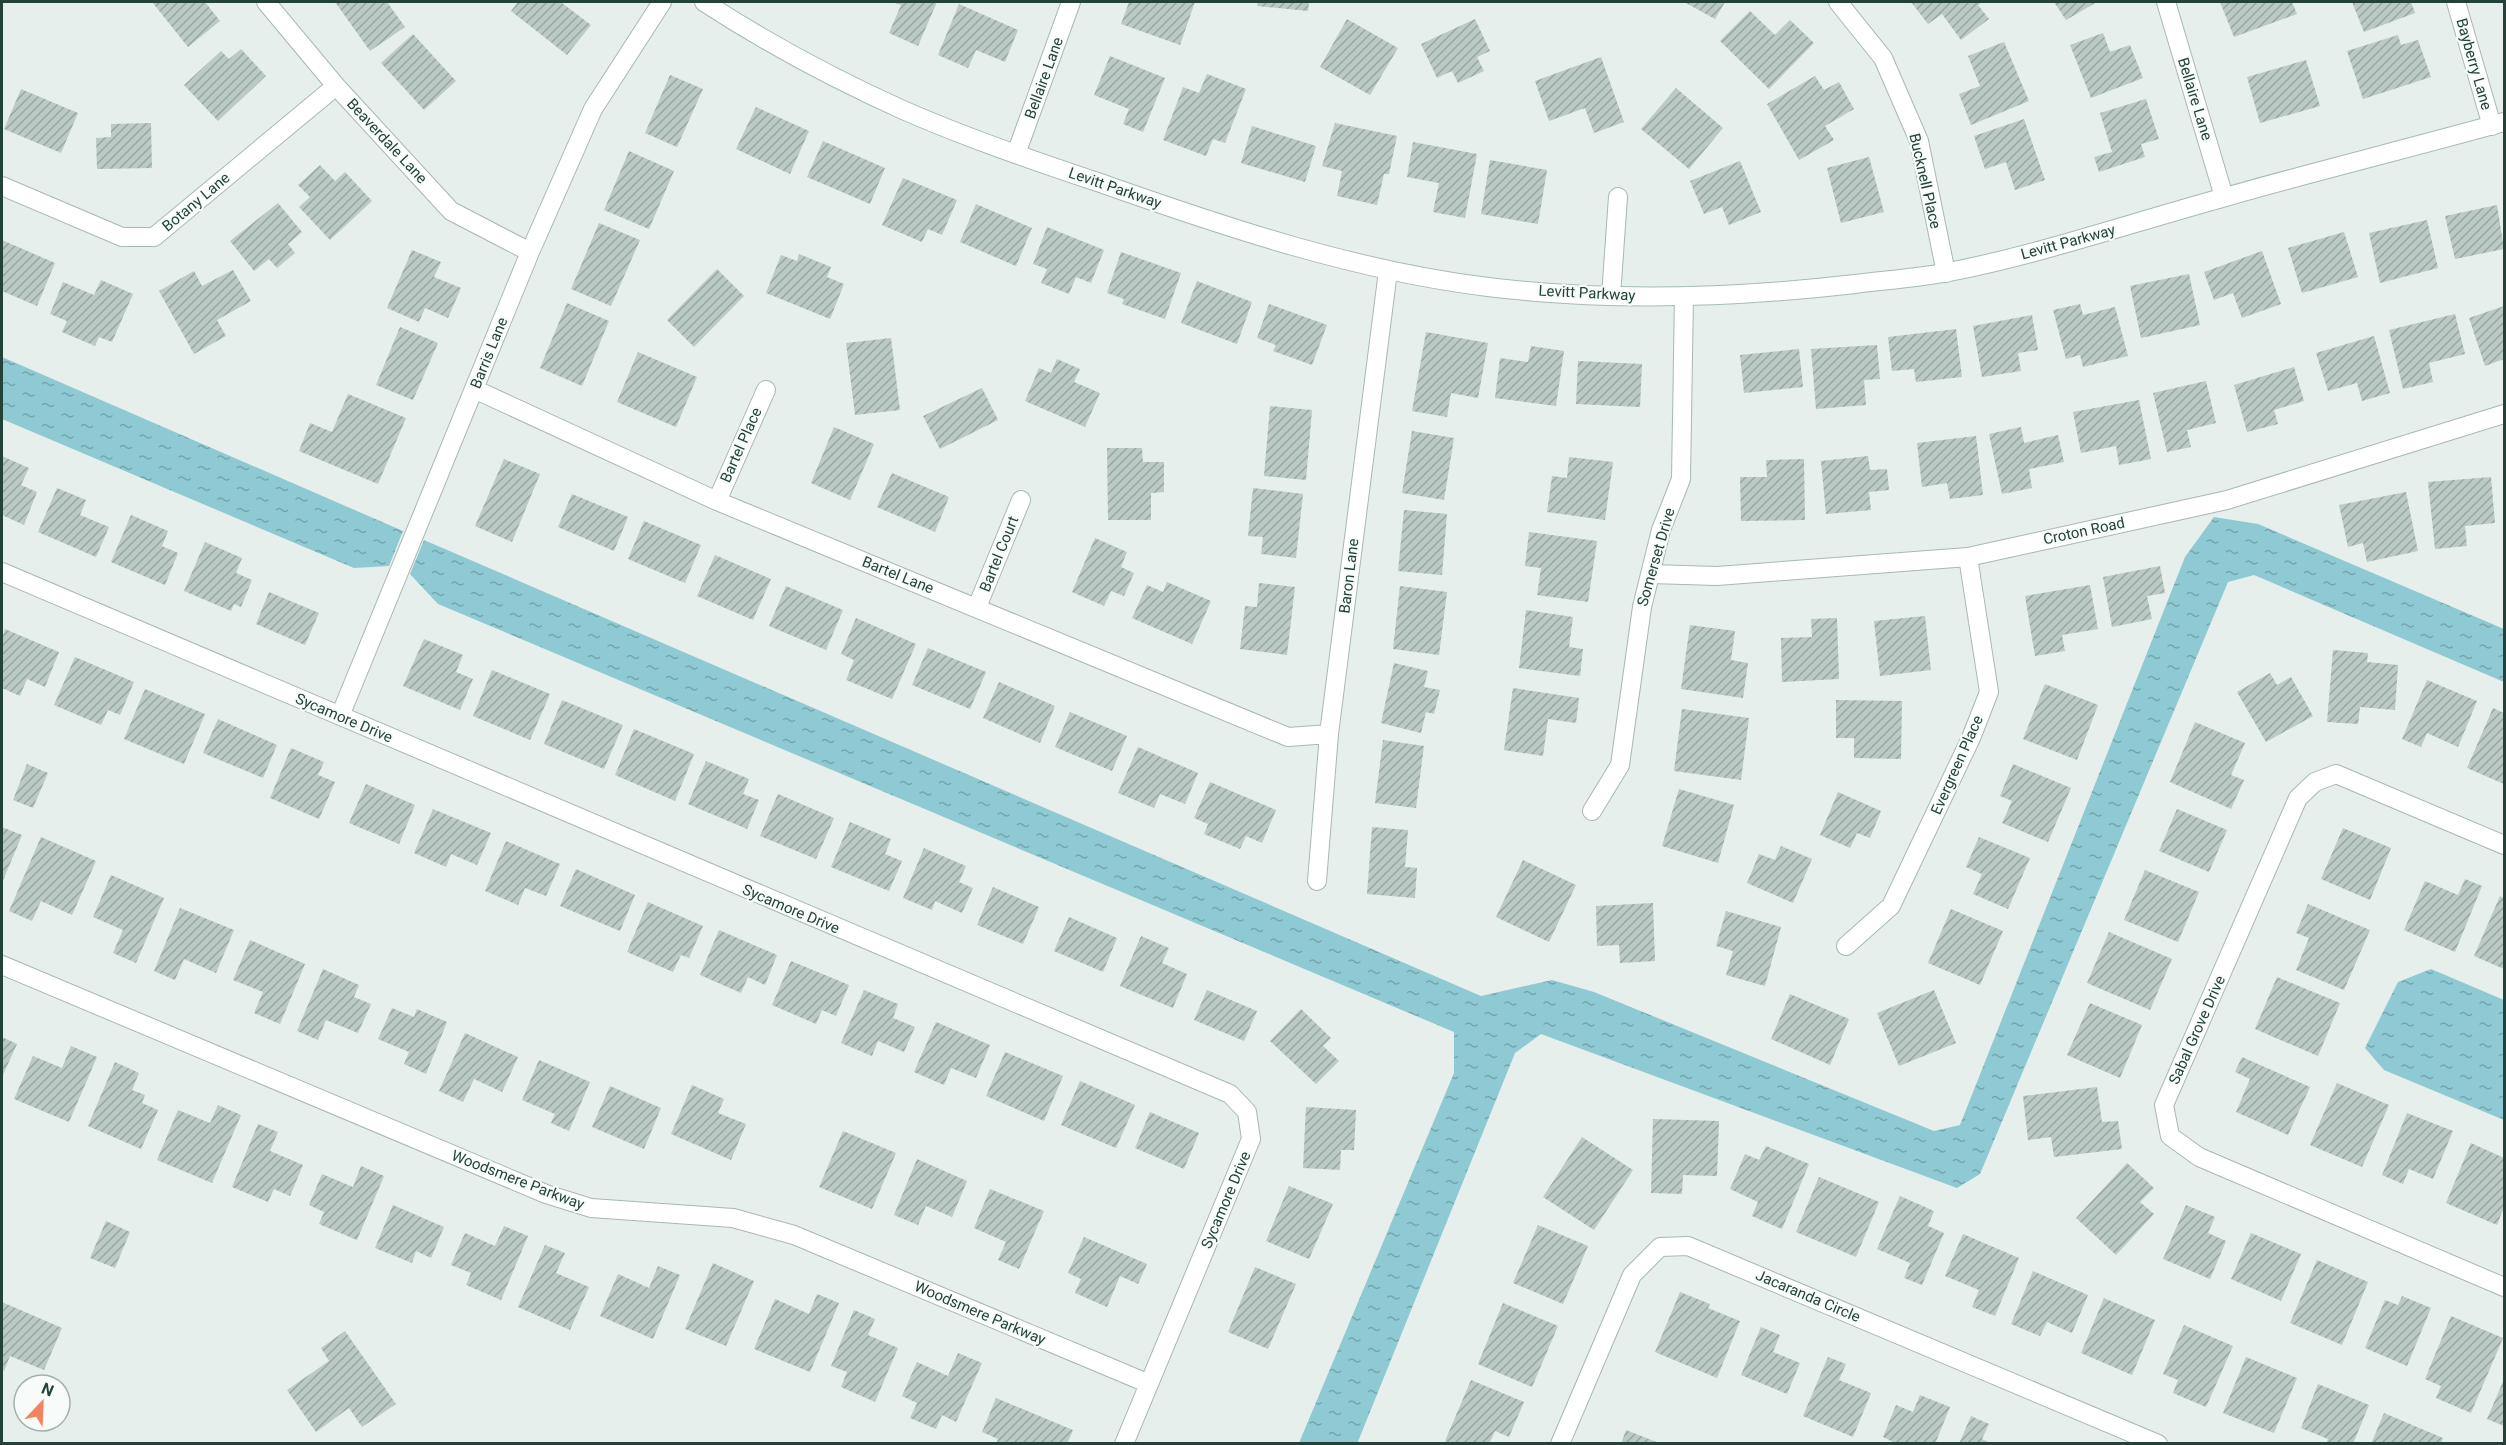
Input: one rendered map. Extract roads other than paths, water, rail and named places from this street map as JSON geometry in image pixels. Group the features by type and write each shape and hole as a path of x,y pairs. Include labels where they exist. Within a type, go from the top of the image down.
{"street":[{"name":"Beaverdale Lane","path":"266,2 336,86 451,211 530,252"},
{"name":"Barris Lane","path":"340,716 530,252 593,109 662,2"},
{"name":"Levitt Parkway","path":"704,2 755,35 849,85 907,112 1016,154 1257,236 1388,271 1489,287 1611,296 1781,292 1946,273 2060,245 2224,197 2498,124"},
{"name":"Bellaire Lane","path":"1016,154 1071,2"},
{"name":"Bucknell Place","path":"1838,2 1883,58 1919,141 1946,273"},
{"name":"Bellaire Lane","path":"2166,2 2224,197"},
{"name":"Bayberry Lane","path":"2456,2 2498,124"},
{"name":"Botany Lane","path":"2,186 122,237 154,237 336,86"},
{"path":"1611,296 1618,197"},
{"name":"Baron Lane","path":"1317,881 1329,734 1388,271"},
{"name":"Somerset Drive","path":"1592,811 1620,765 1642,607 1661,531 1681,479 1684,296"},
{"name":"Bartel Lane","path":"474,389 717,501 1288,737 1329,734"},
{"name":"Bartel Place","path":"717,501 766,390"},
{"name":"Croton Road","path":"1651,574 1717,576 1968,557 2227,500 2505,414"},
{"name":"Bartel Court","path":"977,608 1021,500"},
{"name":"Evergreen Place","path":"1846,946 1891,906 1971,738 1989,692 1968,557"},
{"name":"Sycamore Drive","path":"2,572 589,824 1230,1094 1247,1112 1251,1140 1147,1383 1124,1443"},
{"name":"Sabal Grove Drive","path":"2505,845 2336,774 2315,782 2298,798 2164,1105 2170,1136 2199,1157 2505,1287"},
{"name":"Woodsmere Parkway","path":"2,965 546,1194 591,1208 733,1218 794,1235 1147,1383"},
{"name":"Jacaranda Circle","path":"1560,1443 1632,1275 1660,1247 1688,1246 2158,1443"}],"water":[{"path":"2,357 403,531 389,566 354,568 2,419"},
{"path":"2214,517 2258,524 2504,629 2504,682 2254,575 2228,582 1980,1174 1957,1188 1541,1034 1515,1053 1357,1444 1299,1443 1454,1073 1454,1032 438,604 410,574 424,540 1481,996 1552,980 1594,992 1934,1131 1960,1125 2185,557"},
{"path":"2431,969 2504,1000 2504,1120 2384,1070 2365,1048 2398,982"}]}
